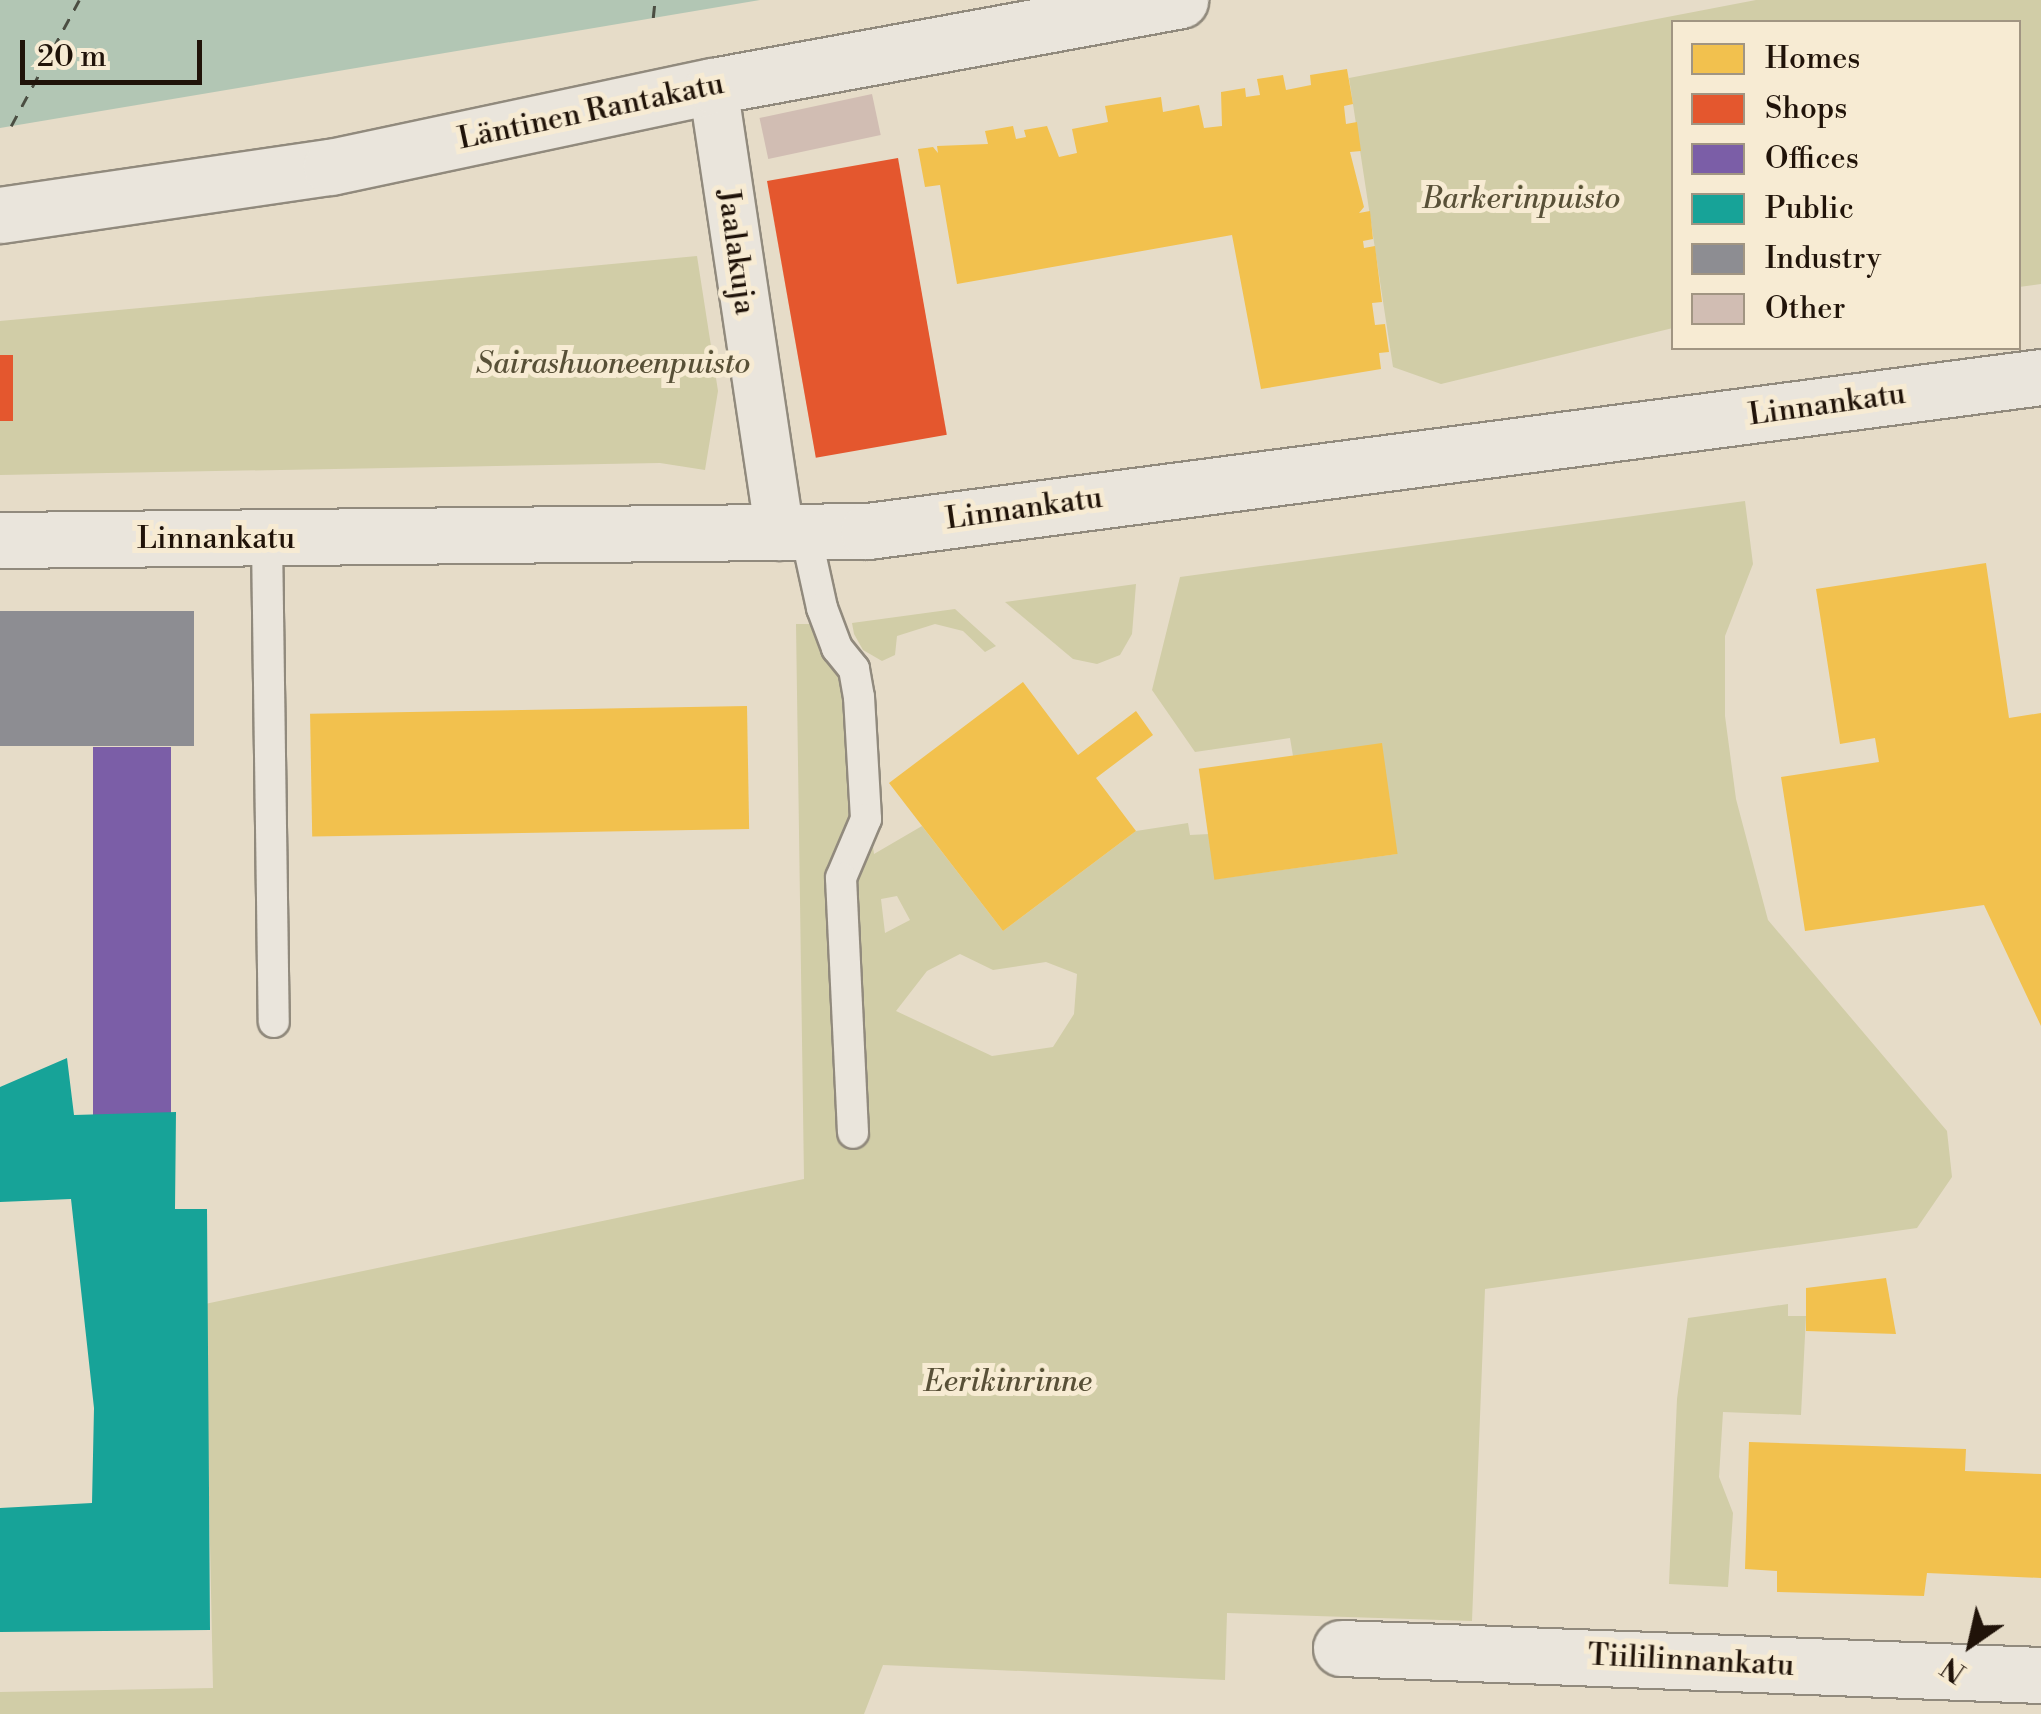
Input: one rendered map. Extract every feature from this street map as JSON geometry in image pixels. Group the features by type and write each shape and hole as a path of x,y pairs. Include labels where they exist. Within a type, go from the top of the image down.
{"street":[{"name":"Läntinen Rantakatu","path":"0,215 330,166 713,86 1180,0"},
{"name":"Jaalakuja","path":"713,86 793,536"},
{"name":"Linnankatu","path":"0,540 793,536 2041,377"},
{"name":"Tiililinnankatu","path":"1342,1648 2041,1675"}],"lane":[{"path":"793,536 837,648 854,669 859,698 866,819 841,878 854,1133"},
{"path":"267,540 274,1022"}],"green space":[{"name":"Barkerinpuisto","path":"1756,0 2041,0 2041,284 2021,287 2021,20 1671,20 1671,328 1441,384 1393,367 1349,78"},
{"name":"Sairashuoneenpuisto","path":"697,256 718,391 705,470 660,463 0,475 0,321"},
{"name":"Eerikinrinne","path":"1745,501 1753,564 1725,636 1725,716 1736,799 1768,920 1947,1131 1952,1177 1917,1228 1485,1289 1472,1621 1227,1613 1225,1680 883,1665 864,1714 0,1714 0,1692 213,1688 205,1304 804,1179 796,624 842,624 874,854 922,826 1003,931 1136,831 1188,823 1190,835 1209,834 1216,879 1397,854 1381,744 1293,756 1290,738 1195,752 1152,690 1180,577","holes":["897,896 910,920 885,933 881,899","960,954 993,970 1046,962 1077,974 1074,1014 1053,1047 992,1056 896,1011 927,971"]},
{"path":"1136,584 1132,634 1120,655 1097,664 1073,659 1005,602"},
{"path":"955,609 996,646 985,652 963,631 935,624 897,636 895,655 882,661 863,650 854,634 852,623"},
{"path":"1788,1304 1788,1316 1806,1316 1801,1415 1723,1412 1719,1477 1733,1513 1728,1587 1669,1584 1677,1399 1688,1318"}],"shaded area":[{"path":"0,0 760,0 0,128"}],"building: Homes":[{"path":"1347,69 1353,104 1344,106 1346,124 1357,122 1361,151 1350,152 1364,207 1359,213 1370,211 1373,239 1363,241 1364,248 1375,246 1382,302 1372,303 1375,325 1385,324 1389,352 1379,353 1381,369 1261,389 1232,235 957,284 940,185 925,187 918,149 933,147 938,153 937,146 988,144 985,131 1013,126 1016,139 1026,137 1024,130 1047,126 1059,157 1077,153 1072,129 1108,122 1105,106 1161,97 1163,112 1199,105 1204,128 1222,126 1221,92 1245,88 1246,97 1260,95 1257,79 1283,75 1286,90 1311,85 1310,75"},
{"path":"1986,563 2009,718 2041,713 2041,1026 1984,905 1805,931 1781,777 1879,762 1875,738 1840,744 1816,589"},
{"path":"1023,682 1078,755 1136,711 1153,735 1096,778 1136,831 1003,931 889,783"},
{"path":"747,706 749,829 312,837 310,714"},
{"path":"1382,743 1398,854 1214,880 1199,769"},
{"path":"1886,1278 1896,1334 1806,1331 1806,1288"},
{"path":"1749,1442 1966,1449 1965,1471 2041,1474 2041,1578 1927,1573 1924,1596 1777,1592 1777,1571 1745,1569"}],"building: Shops":[{"path":"898,158 947,435 816,458 767,181"},
{"path":"0,355 13,355 13,421 0,421"}],"building: Offices":[{"path":"93,747 171,747 171,1115 93,1115"}],"building: Public":[{"path":"67,1058 74,1115 176,1112 175,1209 207,1209 210,1630 0,1632 0,1508 92,1503 94,1408 71,1199 0,1202 0,1087"}],"building: Industry":[{"path":"0,611 194,611 194,746 0,746"}],"building: Other":[{"path":"872,94 881,135 768,159 760,118"}],"ferry route":[{"path":"11,126 79,0"},
{"path":"653,18 655,0"}]}
